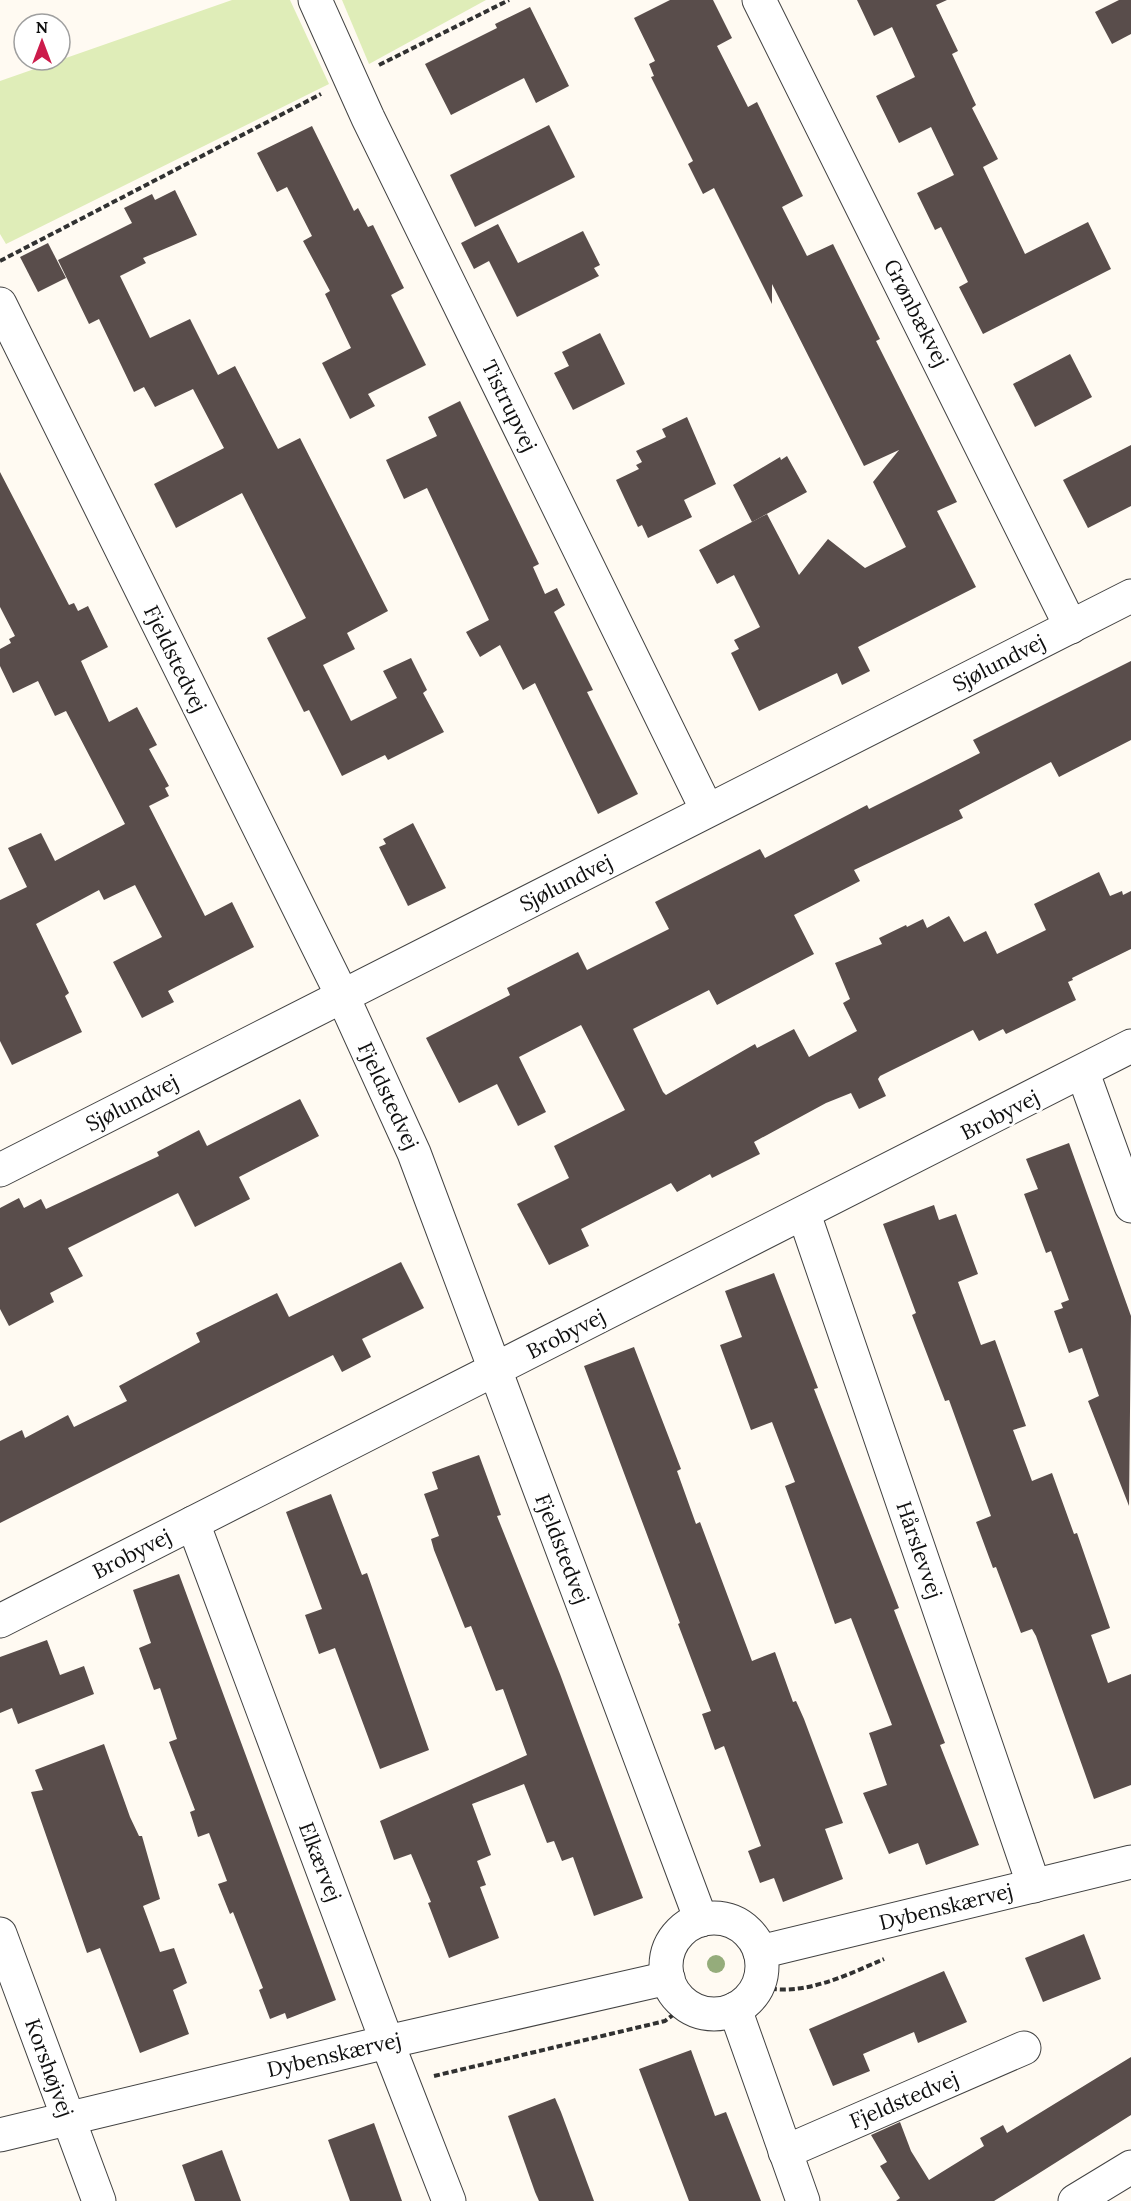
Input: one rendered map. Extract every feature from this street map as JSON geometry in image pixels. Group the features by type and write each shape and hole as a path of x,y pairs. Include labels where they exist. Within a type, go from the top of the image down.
{"street":[{"name":"Tistrupvej","path":"315,0 349,80 707,810"},
{"name":"Grønbækvej","path":"759,0 1071,627"},
{"name":"Fjeldstedvej","path":"0,304 342,997 414,1153 701,1920"},
{"name":"Sjølundvej","path":"0,1170 1131,596"},
{"name":"Brobyvej","path":"0,1621 1083,1073 1131,1046"},
{"path":"1083,1073 1131,1206"},
{"name":"Hårslevvej","path":"804,1214 1034,1886"},
{"name":"Elkærvej","path":"193,1523 387,2042 450,2201"},
{"name":"Dybenskærvej","path":"760,1953 1131,1862"},
{"path":"701,1920 723,1920 744,1928 754,1939 760,1953 763,1964 759,1986 753,1995 735,2009 723,2013 698,2012 679,1998 668,1978 666,1966 673,1942 680,1932 701,1920"},
{"name":"Korshøjvej","path":"0,1934 99,2201"},
{"name":"Dybenskærvej","path":"0,2135 387,2042 668,1978"},
{"path":"735,2009 802,2201"},
{"name":"Fjeldstedvej","path":"785,2152 1024,2048"},
{"path":"1075,2201 1131,2167"}],"path":[{"path":"0,261 349,80 509,0"}],"green space":[{"path":"232,0 290,0 329,84 6,244 0,234 0,81 26,72 72,72 72,56"},
{"path":"342,0 486,0 369,64"}],"building":[{"path":"670,0 713,0 732,38 717,46 748,107 757,102 803,196 782,207 807,256 833,244 880,339 876,341 957,502 937,511 976,587 858,647 870,671 842,685 837,673 759,711 731,653 739,649 734,640 760,627 734,575 717,584 699,550 767,514 799,575 828,539 865,568 906,547 873,482 899,450 864,466 772,284 772,304 714,188 703,194 688,164 693,161 651,77 654,76 649,64 655,61 634,18"},
{"path":"857,0 947,0 936,5 958,51 952,54 976,105 972,108 998,159 983,167 1025,254 1088,222 1111,269 983,334 959,287 968,282 941,227 935,230 917,193 954,175 931,127 899,143 876,96 915,77 892,27 874,36"},
{"path":"1119,0 1131,0 1131,34 1112,44 1095,12"},
{"path":"530,7 569,86 536,103 524,78 451,115 425,64 497,28 495,24"},
{"path":"549,125 575,177 475,227 450,175"},
{"path":"312,126 354,211 358,208 368,227 373,225 404,288 391,295 426,365 368,394 375,406 350,419 322,363 351,348 325,294 330,291 303,241 312,236 287,187 277,192 257,153"},
{"path":"175,190 197,235 143,258 146,263 120,276 150,338 190,319 218,375 235,366 278,449 300,438 388,611 347,633 355,649 323,665 351,721 397,698 383,671 411,658 427,690 423,693 444,732 388,760 385,755 342,776 309,710 304,712 267,638 306,618 242,493 176,528 154,484 224,448 193,389 155,407 144,387 134,392 99,319 89,324 58,260 132,223 124,208 152,194 155,200"},
{"path":"498,224 518,263 583,231 600,265 594,268 599,276 517,317 489,261 474,269 461,243"},
{"path":"48,243 66,278 38,292 20,257"},
{"path":"600,333 625,384 573,410 554,373 569,366 562,352"},
{"path":"1070,354 1092,397 1035,427 1013,384"},
{"path":"460,401 539,564 533,567 545,594 557,588 565,605 554,612 593,690 587,692 638,794 598,814 535,683 523,690 500,645 480,657 466,632 489,620 427,488 404,499 386,460 437,436 428,417"},
{"path":"687,417 716,484 684,500 692,517 648,538 642,525 638,527 616,480 639,469 636,465 642,462 636,451 666,437 662,429"},
{"path":"1131,445 1131,506 1088,528 1063,480"},
{"path":"787,456 807,492 752,522 733,485 780,457 781,460"},
{"path":"0,472 69,605 74,603 78,611 88,606 108,647 81,661 109,722 137,707 157,745 149,749 169,786 165,788 169,796 149,806 205,916 232,902 254,947 168,991 174,1002 142,1018 113,962 162,937 135,885 104,900 99,890 36,924 69,993 65,996 82,1032 12,1065 0,1041 0,900 27,887 8,848 41,833 55,861 125,824 66,711 55,716 38,681 13,693 0,666 0,649 11,643 9,639 15,636 0,607"},
{"path":"1131,661 1131,740 1059,777 1051,762 959,810 963,818 854,870 860,881 794,915 814,954 717,1005 709,990 633,1029 666,1095 755,1044 757,1048 794,1029 809,1057 857,1031 843,1003 850,999 835,963 882,944 879,938 906,925 907,927 923,919 927,928 949,916 964,942 986,931 997,954 1046,930 1034,904 1099,872 1110,896 1122,891 1123,895 1131,891 1131,949 1072,978 1073,980 1068,982 1076,1000 1006,1034 1003,1029 979,1041 973,1030 880,1076 878,1079 886,1096 859,1109 851,1093 826,1103 754,1142 760,1154 712,1178 710,1174 677,1192 671,1183 581,1229 589,1246 549,1265 517,1204 569,1178 554,1146 625,1110 581,1025 519,1057 546,1112 518,1126 497,1084 459,1103 426,1038 510,995 507,988 578,952 587,970 669,929 655,902 760,849 765,858 867,805 869,809 923,782 980,753 973,740"},
{"path":"413,823 446,888 408,906 379,847 386,844 383,839"},
{"path":"300,1099 319,1136 239,1177 250,1199 195,1227 178,1193 68,1248 83,1276 50,1293 54,1302 9,1326 0,1309 0,1208 19,1198 24,1208 41,1199 46,1209 159,1156 157,1152 199,1130 207,1146"},
{"path":"1069,1143 1131,1316 1129,1506 1088,1401 1099,1396 1082,1348 1069,1353 1054,1311 1063,1308 1061,1303 1069,1300 1051,1251 1046,1253 1024,1194 1038,1189 1026,1159"},
{"path":"934,1205 939,1220 956,1214 978,1274 958,1282 981,1345 995,1340 1026,1426 1013,1430 1032,1481 1052,1473 1074,1534 1077,1533 1110,1628 1091,1635 1108,1683 1131,1674 1131,1785 1094,1799 1036,1636 1032,1629 1021,1633 976,1522 991,1516 949,1400 945,1401 912,1315 916,1313 883,1224"},
{"path":"401,1262 424,1308 362,1339 371,1357 342,1372 333,1355 0,1523 0,1441 22,1430 25,1438 68,1415 74,1427 127,1401 119,1386 200,1342 196,1333 277,1293 289,1317"},
{"path":"774,1273 818,1388 814,1389 899,1608 894,1610 945,1743 940,1745 979,1845 926,1865 918,1843 889,1854 863,1793 887,1785 869,1733 892,1725 851,1618 835,1624 785,1486 795,1482 772,1422 751,1430 720,1345 742,1337 725,1291"},
{"path":"634,1347 681,1469 677,1471 696,1524 700,1522 752,1661 775,1652 793,1702 796,1701 804,1719 843,1823 825,1829 843,1879 783,1902 774,1878 760,1883 748,1851 761,1846 724,1746 715,1750 702,1714 711,1711 584,1366"},
{"path":"479,1455 501,1515 497,1516 560,1674 643,1898 594,1916 573,1857 562,1861 554,1841 547,1843 524,1784 472,1804 491,1855 477,1861 486,1885 480,1887 499,1938 449,1958 428,1903 431,1902 411,1854 394,1860 380,1821 527,1755 503,1689 496,1691 471,1626 465,1628 431,1539 439,1536 424,1494 438,1489 432,1472"},
{"path":"331,1494 362,1575 367,1573 429,1750 380,1769 335,1648 319,1654 305,1615 322,1609 286,1512"},
{"path":"179,1574 336,2000 287,2019 285,2013 270,2019 259,1990 263,1988 233,1912 230,1914 218,1884 227,1881 209,1833 198,1837 190,1812 195,1810 169,1742 177,1739 160,1688 154,1690 139,1648 151,1643 133,1590"},
{"path":"47,1640 60,1675 84,1666 94,1694 18,1724 12,1708 0,1713 0,1657"},
{"path":"104,1744 130,1817 139,1836 142,1836 160,1899 143,1906 160,1952 174,1948 187,1983 173,1990 189,2034 140,2053 100,1948 87,1953 31,1792 43,1790 35,1770"},
{"path":"1084,1934 1101,1979 1043,2002 1025,1958"},
{"path":"944,1971 967,2022 918,2043 914,2032 863,2054 870,2071 833,2086 809,2029"},
{"path":"691,2050 715,2116 726,2112 761,2201 689,2201 639,2069"},
{"path":"1131,2057 1131,2115 994,2201 896,2201 900,2198 880,2166 887,2162 871,2135 900,2122 911,2151 929,2180 984,2146 980,2138 1003,2125 1007,2133"},
{"path":"555,2098 594,2201 539,2201 535,2192 508,2116"},
{"path":"374,2123 402,2201 350,2201 328,2140"},
{"path":"222,2150 241,2201 195,2201 182,2165"}]}
